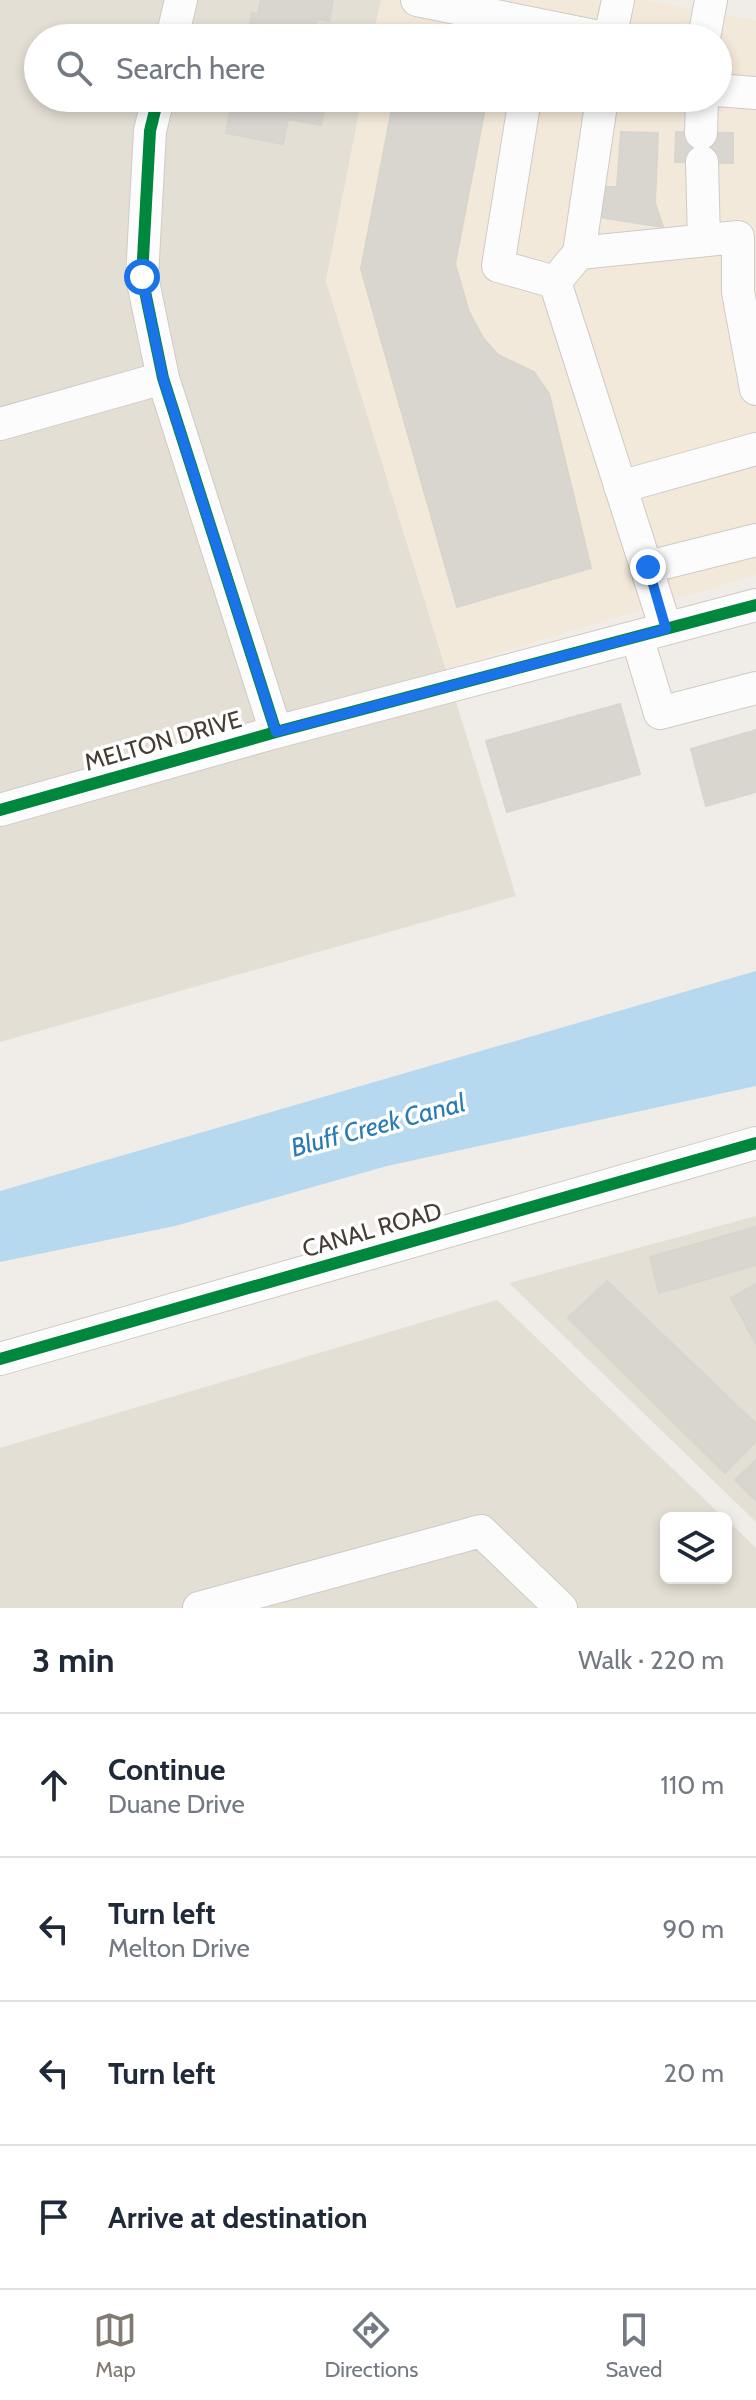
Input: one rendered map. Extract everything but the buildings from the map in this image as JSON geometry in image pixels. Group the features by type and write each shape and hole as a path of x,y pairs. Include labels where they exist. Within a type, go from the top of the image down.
{"street":[{"path":"175,24 181,0"},
{"path":"417,0 538,20"},
{"path":"613,24 618,0"},
{"path":"707,24 711,0"},
{"path":"732,91 756,93"},
{"path":"155,112 150,131 142,277 163,378 276,732"},
{"path":"523,112 498,266 555,282"},
{"path":"555,282 579,253 600,112"},
{"path":"702,112 704,240"},
{"path":"579,253 747,236 738,292 756,389"},
{"path":"555,282 648,567 660,713 756,688"},
{"path":"0,424 163,378"},
{"path":"620,487 756,449"},
{"path":"648,567 756,540"},
{"name":"MELTON DRIVE","path":"0,810 276,732 756,605"},
{"name":"CANAL ROAD","path":"0,1359 756,1143"},
{"path":"199,1608 481,1531 561,1608"}],"shaded area":[{"path":"0,0 381,0 376,24 24,24 24,112 359,112 326,281 516,896 0,1042"},
{"path":"381,0 644,0 756,20 756,575 446,669 326,281 359,112 732,112 732,24 376,24"},
{"path":"756,1216 756,1522 509,1283"},
{"path":"497,1300 718,1512 660,1512 660,1584 732,1584 732,1525 756,1548 756,1608 0,1608 0,1448"}],"water":[{"name":"Bluff Creek Canal","path":"756,971 756,1086 387,1166 175,1226 0,1262 0,1191"}],"cycle path":[{"path":"155,112 150,131 142,277 163,378 276,732"},
{"path":"0,810 276,732 756,605"},
{"path":"0,1359 756,1143"}],"route":[{"path":"142,277 163,378 276,732 666,629 648,567"}]}
